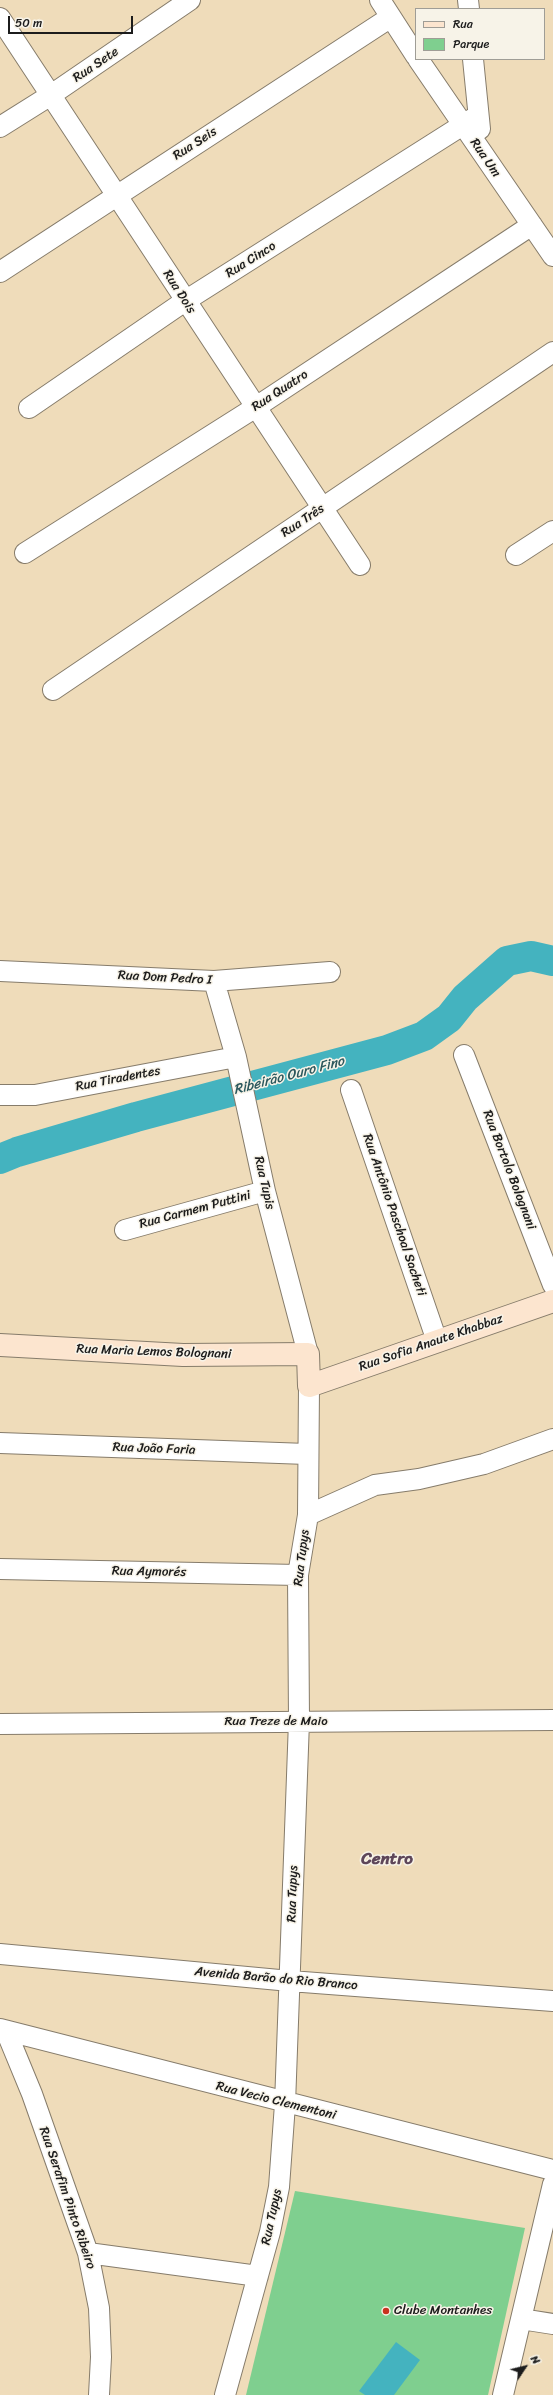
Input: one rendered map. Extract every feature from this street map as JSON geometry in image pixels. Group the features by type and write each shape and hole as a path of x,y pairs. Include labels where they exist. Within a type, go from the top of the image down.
{"street":[{"name":"Rua Sete","path":"0,127 51,95 190,0"},
{"path":"380,0 415,54"},
{"name":"Rua Seis","path":"0,272 391,17"},
{"name":"Rua Dois","path":"0,18 360,565"},
{"name":"Rua Um","path":"419,60 470,121 486,160 553,256"},
{"path":"470,121 473,60"},
{"name":"Rua Cinco","path":"29,408 185,301 470,121"},
{"name":"Rua Quatro","path":"25,553 256,407 532,225"},
{"name":"Rua Três","path":"53,690 553,352"},
{"path":"516,555 553,531"},
{"name":"Rua Dom Pedro I","path":"0,972 214,981 330,972"},
{"name":"Rua Tupis","path":"214,981 238,1065 265,1191 308,1354 308,1386"},
{"name":"Rua Bortolo Bolognani","path":"464,1055 553,1285"},
{"name":"Rua Tiradentes","path":"0,1095 34,1095 238,1065"},
{"name":"Rua Antônio Paschoal Sacheti","path":"351,1090 437,1341"},
{"name":"Rua Carmem Puttini","path":"125,1230 265,1191"},
{"name":"Rua Sofia Anaute Khabbaz","path":"308,1386 553,1301"},
{"name":"Rua Maria Lemos Bolognani","path":"0,1345 182,1356 308,1354"},
{"name":"Rua Tupys","path":"225,2395 275,2214 285,2104 299,1721 298,1575 308,1515 308,1386"},
{"path":"308,1515 375,1485 418,1479 484,1464 553,1440"},
{"name":"Rua João Faria","path":"0,1443 307,1454"},
{"name":"Rua Aymorés","path":"0,1569 298,1575"},
{"name":"Rua Treze de Maio","path":"0,1724 553,1720"},
{"name":"Avenida Barão do Rio Branco","path":"0,1954 290,1981 553,2001"},
{"name":"Rua Vecio Clementoni","path":"3,2030 285,2104 553,2170"},
{"name":"Rua Serafim Pinto Ribeiro","path":"3,2030 32,2094 88,2253 99,2308 101,2357 99,2395"},
{"path":"503,2395 553,2184"},
{"path":"88,2253 258,2276"},
{"path":"520,2320 553,2324"}],"green space":[{"name":"Clube Montanhes","path":"295,2191 525,2228 488,2395 246,2395"}],"water":[{"path":"396,2342 420,2360 394,2395 365,2395 359,2391"}],"waterway":[{"name":"Ribeirão Ouro Fino","path":"0,1159 17,1152 136,1117 387,1050 424,1036 449,1018 465,998 507,961 531,956 553,961"}],"place":[{"name":"Clube Montanhes","path":"386,2311"}],"district":[{"name":"Centro","path":"387,1860"}]}
